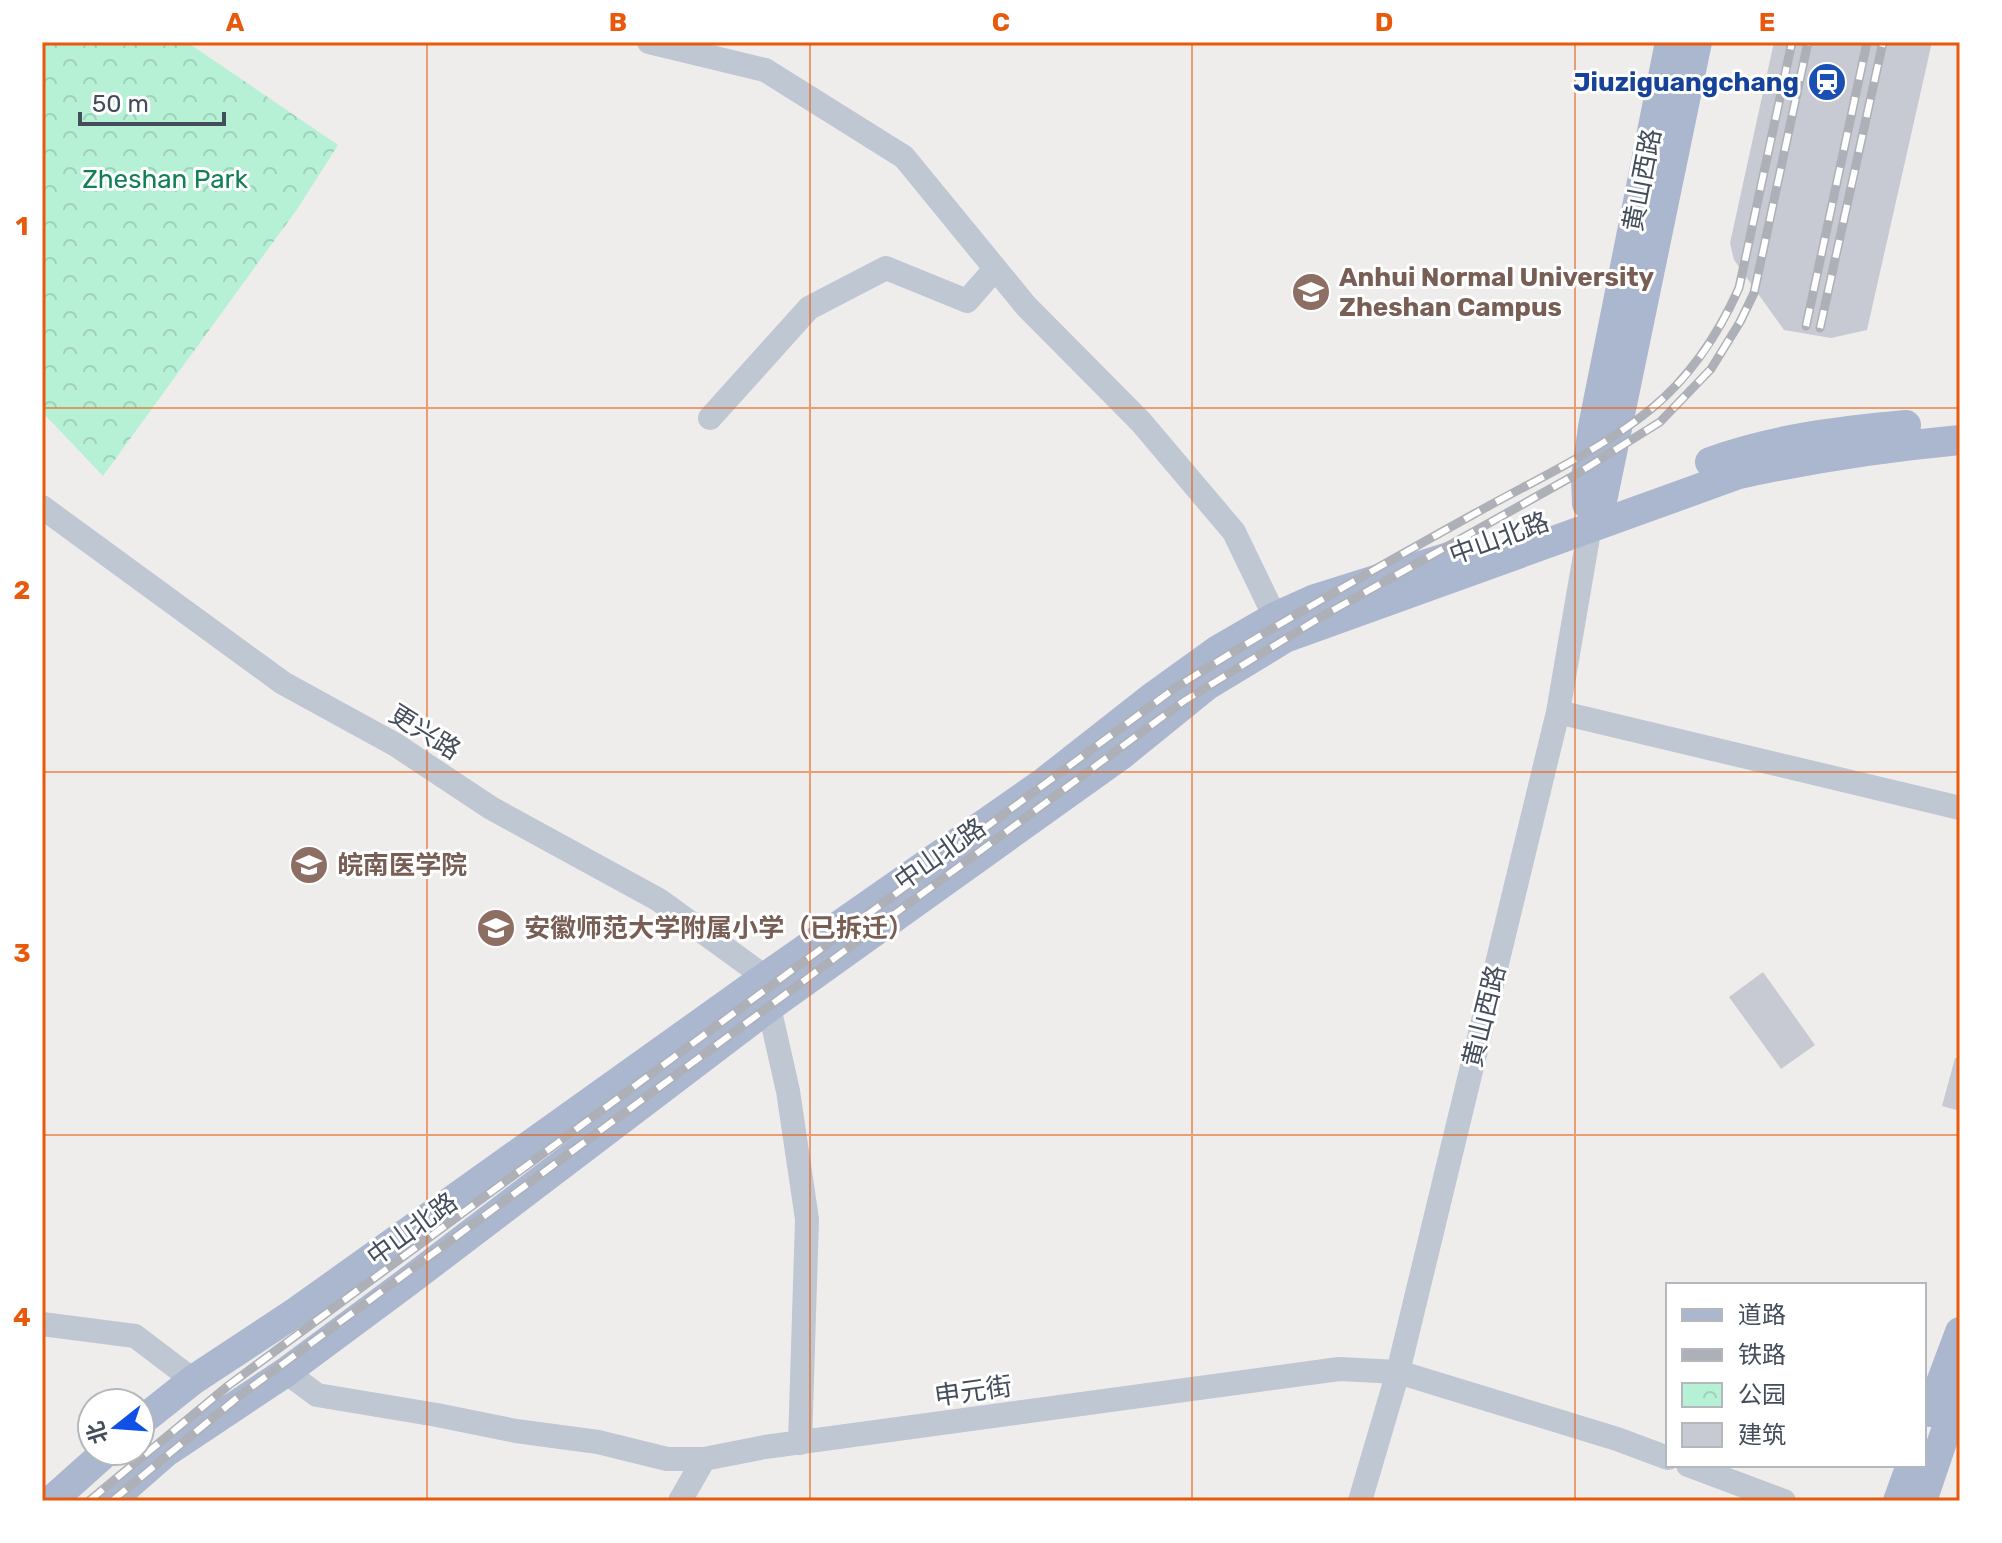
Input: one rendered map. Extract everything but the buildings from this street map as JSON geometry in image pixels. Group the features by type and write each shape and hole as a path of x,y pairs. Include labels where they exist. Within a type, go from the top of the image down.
{"main road":[{"name":"黄山西路","path":"1593,511 1586,478 1593,427 1670,42"},
{"name":"黄山西路","path":"1593,511 1697,42"},
{"name":"中山北路","path":"1593,511 1717,460 1774,444 1825,434 1960,421"},
{"name":"中山北路","path":"156,1409 193,1380 772,994 1150,699 1218,650 1275,617 1315,599 1593,511 1810,458 1960,440"},
{"path":"110,1501 166,1452 286,1372 496,1217 772,994 1121,755 1206,686 1285,638 1593,511"},
{"path":"1926,1425 1960,1332"},
{"path":"1922,1501 1960,1389"},
{"path":"51,1501 89,1467"},
{"path":"1898,1501 1910,1467"}],"street":[{"path":"649,42 765,70 904,157 1026,306 1141,422 1234,532 1275,617"},
{"path":"710,418 809,308 822,301 886,268 967,301 995,269"},
{"name":"更兴路","path":"42,507 283,683 396,745 491,808 659,900 772,994"},
{"name":"黄山西路","path":"1360,1501 1398,1372 1558,712 1593,511"},
{"path":"1558,712 1960,808"},
{"path":"772,994 807,1219 800,1443"},
{"path":"42,1324 135,1336 193,1380"},
{"name":"申元街","path":"286,1372 317,1395 516,1431 598,1442 667,1459 704,1459 1339,1369 1398,1372 1617,1439 1666,1457"},
{"path":"680,1501 704,1459"},
{"path":"1693,1467 1784,1501"}],"green space":[{"name":"Zheshan Park","path":"42,42 187,42 338,145 298,208 103,476 42,412"}],"railway":[{"path":"89,1501 229,1385 1175,688 1361,577 1588,452 1651,409 1679,383 1702,354 1739,288 1792,42"},
{"path":"112,1501 238,1397 1184,701 1321,617 1575,475 1660,422 1711,369 1754,293 1808,42"},
{"path":"1806,326 1867,42"},
{"path":"1820,328 1883,42"}],"place":[{"name":"Jiuziguangchang","path":"1827,82"},
{"name":"Anhui Normal University Zheshan Campus","path":"1311,292"},
{"name":"皖南医学院","path":"309,865"},
{"name":"安徽师范大学附属小学（已拆迁）","path":"496,928"}]}
